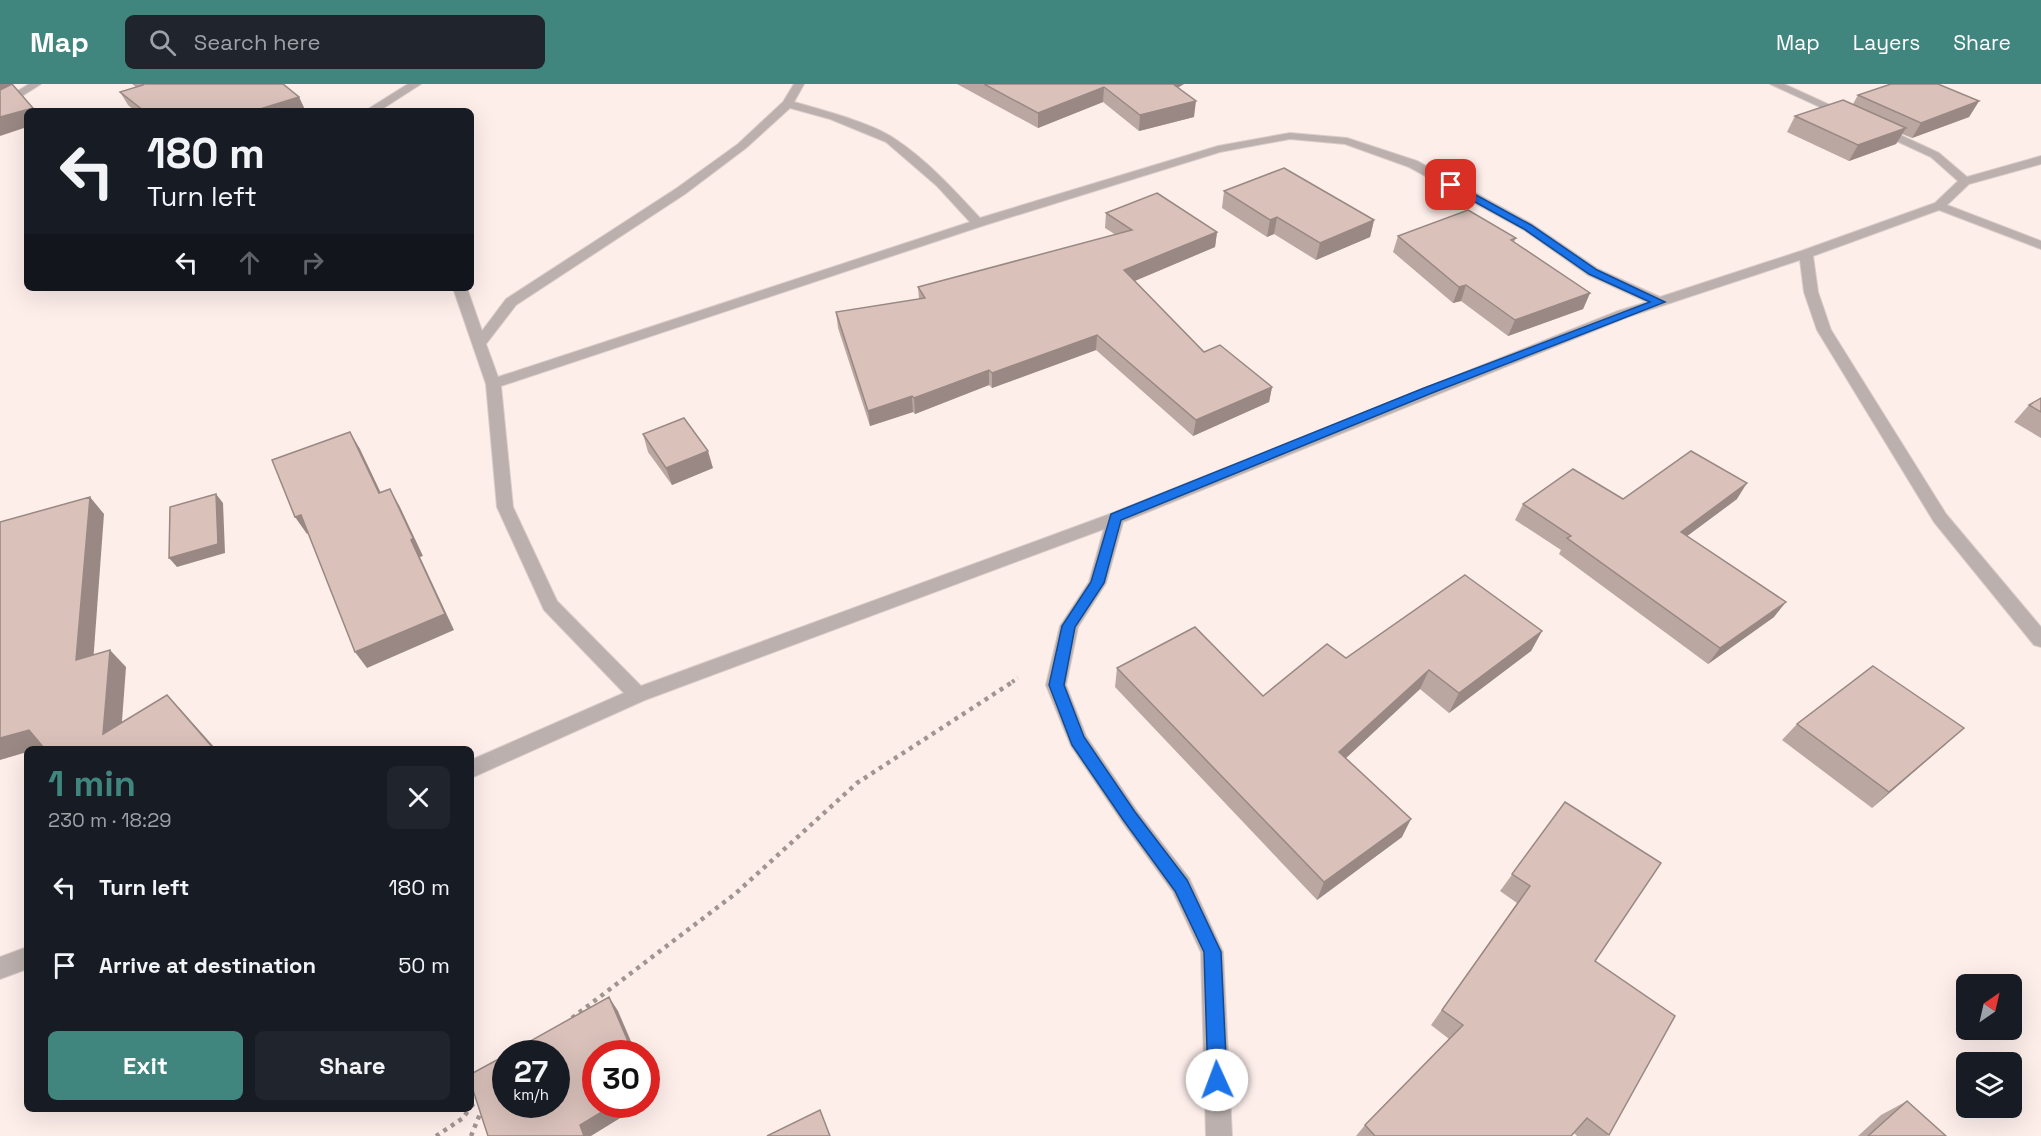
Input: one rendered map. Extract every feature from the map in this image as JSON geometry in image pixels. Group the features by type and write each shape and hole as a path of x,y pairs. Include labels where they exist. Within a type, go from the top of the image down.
{"street":[{"path":"0,107 36,84"},
{"path":"376,108 416,84"},
{"path":"479,344 511,302 681,191 742,146 788,104 799,84"},
{"path":"1775,84 1935,154 1965,181"},
{"path":"788,104 834,117 890,140 941,183 978,223"},
{"path":"493,384 978,223 1218,149 1290,136 1347,141 1413,164 1528,227 1593,272 1659,302"},
{"path":"474,768 638,694 1116,518 1623,314 1806,254 1939,206 1965,181 2041,160"},
{"path":"1939,206 2041,245"},
{"path":"1806,254 1811,292 1824,330 1940,518 2041,640"},
{"path":"461,291 493,384 505,507 550,605 638,694"},
{"path":"1116,518 1097,583 1068,626 1056,685 1078,740 1130,817 1181,885 1212,952 1219,1136"},
{"path":"0,968 24,959"}],"path":[{"path":"565,1023 735,894 857,783 1020,677"},
{"path":"474,1102 483,1090"},
{"path":"471,1136 484,1106"},
{"path":"436,1136 463,1118 467,1112"}],"building":[{"path":"12,84 33,108 24,108 24,110 0,117 0,90"},
{"path":"283,84 299,97 263,108 140,108 120,92 143,85"},
{"path":"984,84 1173,84 1196,101 1140,115 1104,87 1038,113"},
{"path":"1891,84 1938,84 1979,101 1921,123 1858,95"},
{"path":"1843,100 1906,128 1858,145 1795,116"},
{"path":"1284,168 1374,220 1320,243 1277,217 1270,220 1224,191"},
{"path":"1157,193 1217,232 1124,270 1204,352 1220,345 1272,387 1196,420 1097,335 992,373 989,370 914,398 912,396 868,411 836,312 925,298 918,287 1132,230 1106,213"},
{"path":"1468,210 1516,238 1511,240 1590,293 1515,320 1466,285 1459,287 1398,236"},
{"path":"2041,398 2041,412 2029,405"},
{"path":"684,418 708,451 666,468 643,434"},
{"path":"350,432 379,493 390,489 445,614 355,652 301,515 295,517 272,460"},
{"path":"1691,451 1747,483 1681,532 1786,602 1720,648 1567,538 1571,536 1523,504 1573,469 1623,499"},
{"path":"216,494 218,544 169,558 170,507"},
{"path":"90,497 76,660 110,650 103,734 167,695 211,746 42,746 29,730 0,738 0,522"},
{"path":"1465,575 1542,631 1459,693 1429,670 1339,752 1411,819 1324,882 1117,668 1195,627 1263,696 1327,644 1346,658"},
{"path":"1873,666 1964,728 1889,792 1797,724"},
{"path":"1565,802 1661,863 1595,961 1675,1016 1609,1135 1587,1118 1571,1136 1375,1136 1365,1125 1463,1025 1442,1010 1530,886 1512,874"},
{"path":"609,997 627,1040 582,1040 582,1118 592,1118 580,1125 584,1136 488,1136 474,1093 474,1072 492,1063 492,1118 570,1118 570,1040 532,1040"},
{"path":"1907,1101 1946,1136 1868,1136"},
{"path":"820,1110 830,1136 767,1136"}],"route":[{"path":"1217,1080 1212,952 1181,885 1130,817 1078,740 1056,685 1068,626 1097,583 1116,518 1428,391 1659,302 1593,272 1528,227 1451,185"}]}
